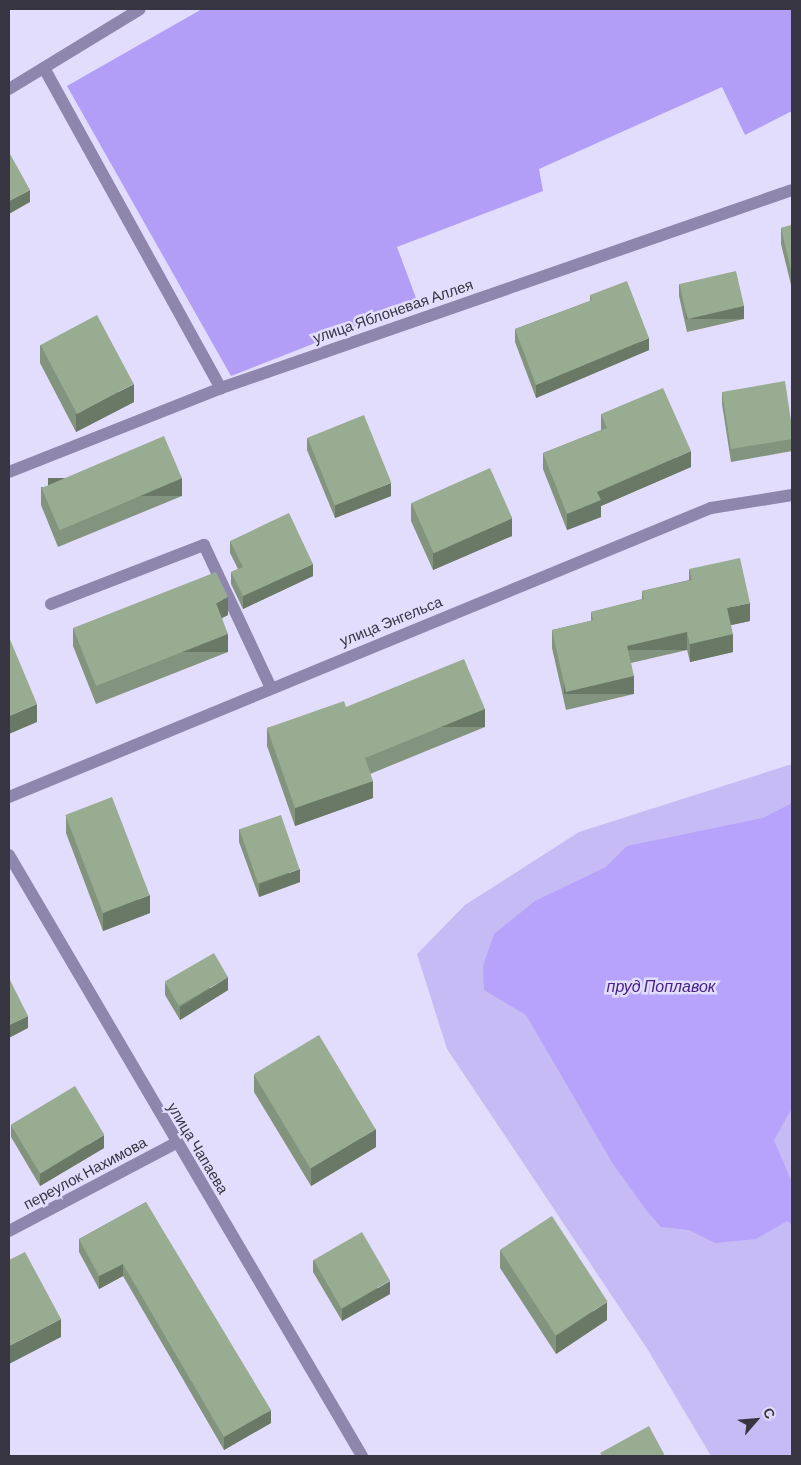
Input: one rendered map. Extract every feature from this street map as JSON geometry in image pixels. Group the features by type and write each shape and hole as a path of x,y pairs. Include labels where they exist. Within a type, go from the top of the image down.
{"street":[{"path":"9,89 140,9"},
{"path":"44,68 220,388"},
{"name":"улица Яблоневая Аллея","path":"9,472 220,388 792,190"},
{"name":"улица Энгельса","path":"9,797 711,508 792,495"},
{"path":"51,604 204,546 271,688"},
{"name":"улица Чапаева","path":"9,855 362,1456"},
{"name":"переулок Нахимова","path":"9,1231 176,1142"}],"shaded area":[{"path":"202,9 792,9 792,111 745,135 722,87 539,169 543,191 397,247 416,298 389,314 231,376 67,86"},
{"path":"792,764 792,1456 711,1456 648,1350 447,1049 417,954 465,905 579,832"}],"water":[{"name":"пруд Поплавок","path":"792,803 792,1108 774,1140 792,1183 792,1225 787,1221 756,1239 715,1243 689,1230 661,1227 647,1211 613,1164 526,1015 484,990 483,966 494,934 535,901 606,867 627,846 763,818"}],"building":[{"path":"9,152 30,190 9,201"},
{"path":"792,225 792,274 781,228"},
{"path":"736,271 744,306 688,319 679,284"},
{"path":"627,281 649,338 536,385 515,329 592,300 590,295"},
{"path":"97,315 134,384 77,414 40,345"},
{"path":"785,381 792,439 731,449 722,392"},
{"path":"663,388 691,451 597,492 601,500 567,514 543,453 607,428 601,414"},
{"path":"364,415 391,483 335,506 307,438"},
{"path":"164,436 182,478 60,530 42,488"},
{"path":"490,468 512,518 434,553 411,503"},
{"path":"289,513 313,564 243,596 231,572 243,567 230,541"},
{"path":"740,558 750,603 727,608 733,634 690,644 687,632 627,646 634,676 566,692 552,630 593,620 591,612 644,599 642,591 692,580 689,569"},
{"path":"216,572 228,597 216,603 228,634 96,686 73,628"},
{"path":"9,637 37,704 9,716"},
{"path":"464,659 485,709 365,758 373,781 295,808 267,728 344,701 346,707"},
{"path":"112,797 150,895 103,913 65,815"},
{"path":"281,815 300,869 258,883 239,829"},
{"path":"214,953 228,977 179,1006 165,981"},
{"path":"9,978 28,1016 9,1025"},
{"path":"319,1035 376,1129 311,1168 254,1074"},
{"path":"75,1086 104,1135 40,1173 11,1125"},
{"path":"146,1202 271,1410 224,1437 123,1264 99,1276 79,1239"},
{"path":"552,1216 608,1302 556,1335 500,1250"},
{"path":"362,1232 390,1280 342,1308 314,1260"},
{"path":"25,1252 61,1319 9,1346 9,1260"},
{"path":"649,1426 665,1456 602,1456 600,1453"}]}
